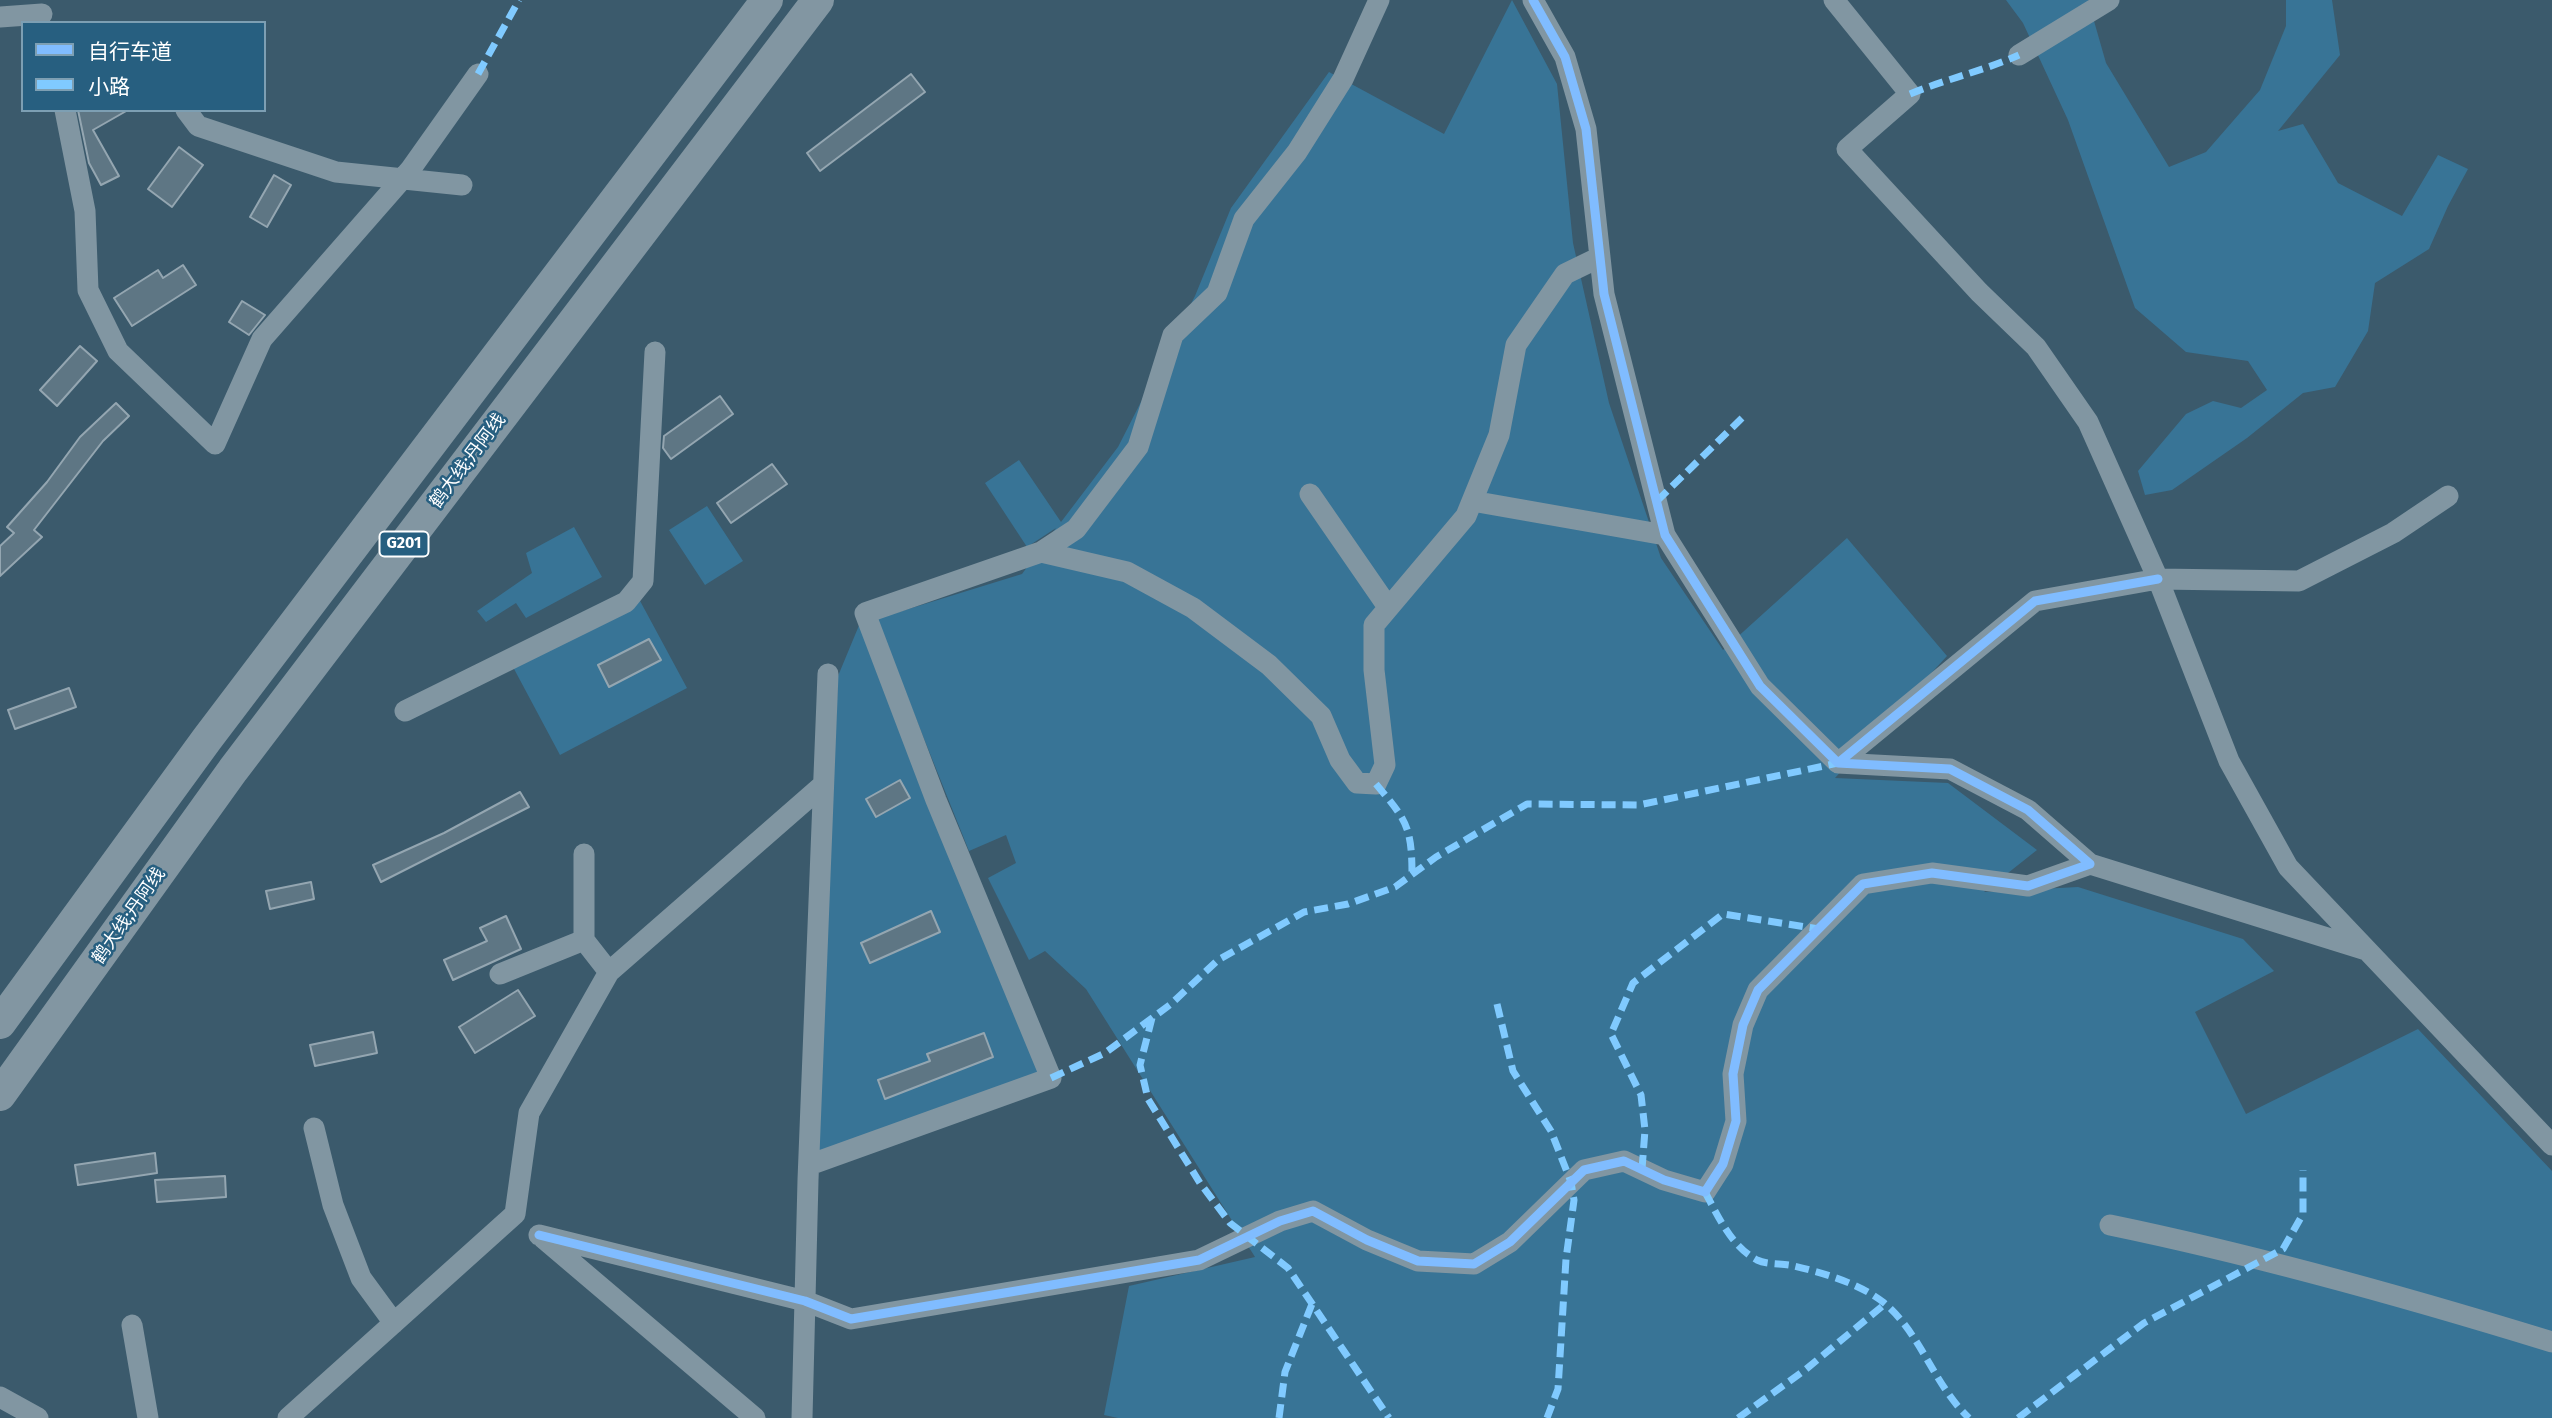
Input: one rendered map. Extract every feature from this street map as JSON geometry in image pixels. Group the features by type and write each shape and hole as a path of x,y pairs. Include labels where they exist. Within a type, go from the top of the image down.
{"highway":[{"name":"G201","path":"0,1023 207,739 767,0"},
{"name":"鹤大线;丹阿线","path":"0,1095 241,759 818,0"}],"street":[{"path":"808,1165 1051,1078 936,800 865,613 1041,552 1076,529 1138,447 1172,335 1217,293 1244,219 1297,152 1343,79 1379,0"},
{"path":"1534,0 1565,57 1586,129 1604,294 1665,535 1759,686 1838,763 1950,769 2028,810 2090,864 2368,950"},
{"path":"1834,0 1910,94 1847,149 1979,292 2036,347 2088,422 2158,579 2229,761 2287,867 2552,1145"},
{"path":"2019,55 2109,0"},
{"path":"0,17 41,12"},
{"path":"65,112 85,211 89,290 118,351 215,444 262,339 402,180 478,74"},
{"path":"188,112 198,126 336,172 462,185"},
{"path":"1041,552 1127,572 1193,608 1269,665 1321,716 1340,760 1357,783 1376,783 1385,765 1374,670 1374,625 1466,516 1499,435 1516,345 1565,274 1600,257"},
{"path":"405,711 626,601 643,581 654,352"},
{"path":"1310,494 1388,607"},
{"path":"1838,763 2035,601 2158,579 2299,581 2393,533 2448,496"},
{"path":"1472,501 1665,535"},
{"path":"802,1418 808,1165 828,674"},
{"path":"288,1418 515,1214 529,1113 609,972 824,785"},
{"path":"584,854 584,940 609,972"},
{"path":"539,1235 805,1301 851,1319 1199,1260 1280,1221 1313,1210 1367,1240 1418,1261 1474,1264 1510,1242 1584,1170 1624,1161 1664,1180 1705,1192 1723,1164 1735,1121 1733,1074 1743,1025 1758,990 1863,884 1932,873 2028,886 2090,864"},
{"path":"500,974 584,940"},
{"path":"314,1128 333,1205 361,1278 394,1323"},
{"path":"515,1214 755,1418"},
{"path":"2110,1225 2263,1259 2552,1342"},
{"path":"132,1325 148,1418"},
{"path":"0,1397 38,1418"}],"shaded area":[{"path":"1512,0 1557,84 1573,243 1609,403 1661,558 1723,650 1847,538 1947,656 1835,778 1948,783 2037,850 1984,892 2078,887 2243,939 2274,971 2195,1012 2246,1114 2418,1029 2552,1171 2552,1418 1118,1418 1104,1415 1129,1286 1255,1257 1086,989 1045,951 1029,960 988,878 1016,863 1006,835 969,851 876,619 1022,574 1056,528 1027,547 985,483 1019,460 1061,522 1118,447 1195,296 1231,208 1329,72 1444,134"},
{"path":"2006,0 2088,0 2106,63 2169,167 2206,152 2260,90 2286,26 2286,0 2332,0 2340,55 2278,131 2303,124 2338,183 2402,216 2438,155 2468,169 2429,249 2375,283 2368,331 2335,387 2303,393 2247,438 2172,490 2145,495 2138,471 2186,414 2213,401 2241,408 2267,390 2248,361 2186,352 2135,308 2068,120 2023,23"},
{"path":"707,506 743,561 705,585 669,530"},
{"path":"574,527 602,577 526,618 516,603 486,622 477,611 532,573 526,553"},
{"path":"639,599 687,688 560,755 513,667"},
{"path":"860,623 1041,1075 817,1154 838,676"}],"building":[{"path":"911,74 925,92 820,171 807,153"},
{"path":"78,112 124,112 93,130 119,176 101,185 89,163"},
{"path":"179,147 203,165 172,207 148,189"},
{"path":"274,175 291,185 267,227 250,217"},
{"path":"183,265 196,285 132,326 114,298 158,270 163,278"},
{"path":"242,301 265,315 249,335 229,322"},
{"path":"80,346 97,361 57,406 40,390"},
{"path":"720,396 733,414 671,459 663,448 664,436"},
{"path":"116,403 129,416 103,441 34,530 42,537 0,576 0,546 14,533 7,527 47,482 80,437"},
{"path":"772,464 787,484 731,523 717,503"},
{"path":"649,639 661,660 609,687 598,665"},
{"path":"69,688 76,707 15,729 8,710"},
{"path":"900,780 910,798 876,817 866,799"},
{"path":"520,792 529,807 381,882 373,865 444,833"},
{"path":"311,882 314,899 270,909 266,891"},
{"path":"931,911 940,932 870,963 861,943"},
{"path":"506,916 521,949 453,980 444,960 487,941 480,928"},
{"path":"518,990 535,1016 475,1053 459,1027"},
{"path":"373,1032 377,1053 315,1066 310,1045"},
{"path":"984,1033 993,1057 885,1099 878,1080 930,1061 927,1054"},
{"path":"155,1153 157,1173 78,1185 75,1165"},
{"path":"225,1176 226,1197 157,1202 155,1180"}],"marked path":[{"path":"478,74 519,0"},
{"path":"1910,94 2019,55"},
{"path":"1657,501 1742,418"},
{"path":"1051,1078 1105,1053 1171,1004 1218,960 1304,912 1348,904 1395,887 1436,857 1527,804 1639,805 1838,763"},
{"path":"1376,784 1401,816 1409,834 1412,875"},
{"path":"1642,1169 1645,1130 1641,1095 1611,1034 1633,983 1723,914 1819,929"},
{"path":"1497,1004 1513,1071 1551,1131 1571,1182 1574,1200 1566,1259 1558,1389 1547,1418"},
{"path":"1152,1018 1140,1065 1148,1099 1200,1183 1230,1223 1288,1268 1389,1418"},
{"path":"2018,1418 2144,1323 2283,1249 2303,1214 2303,1170"},
{"path":"1705,1192 1733,1239 1757,1260 1829,1275 1863,1289 1883,1302 1907,1328 1946,1390 1969,1418"},
{"path":"1279,1418 1285,1372 1312,1304"},
{"path":"1738,1418 1805,1370 1885,1304"}],"cycle path":[{"path":"1533,0 1565,57 1586,129 1604,294 1665,535 1760,686 1838,763"},
{"path":"539,1235 805,1301 851,1319 1199,1260 1280,1221 1313,1211 1367,1240 1418,1261 1474,1264 1510,1242 1584,1170 1624,1161 1664,1180 1705,1192 1723,1164 1736,1121 1733,1074 1743,1025 1758,990 1863,884 1932,873 2028,886 2090,864 2028,810 1950,769 1838,763 2035,601 2158,579"}]}
